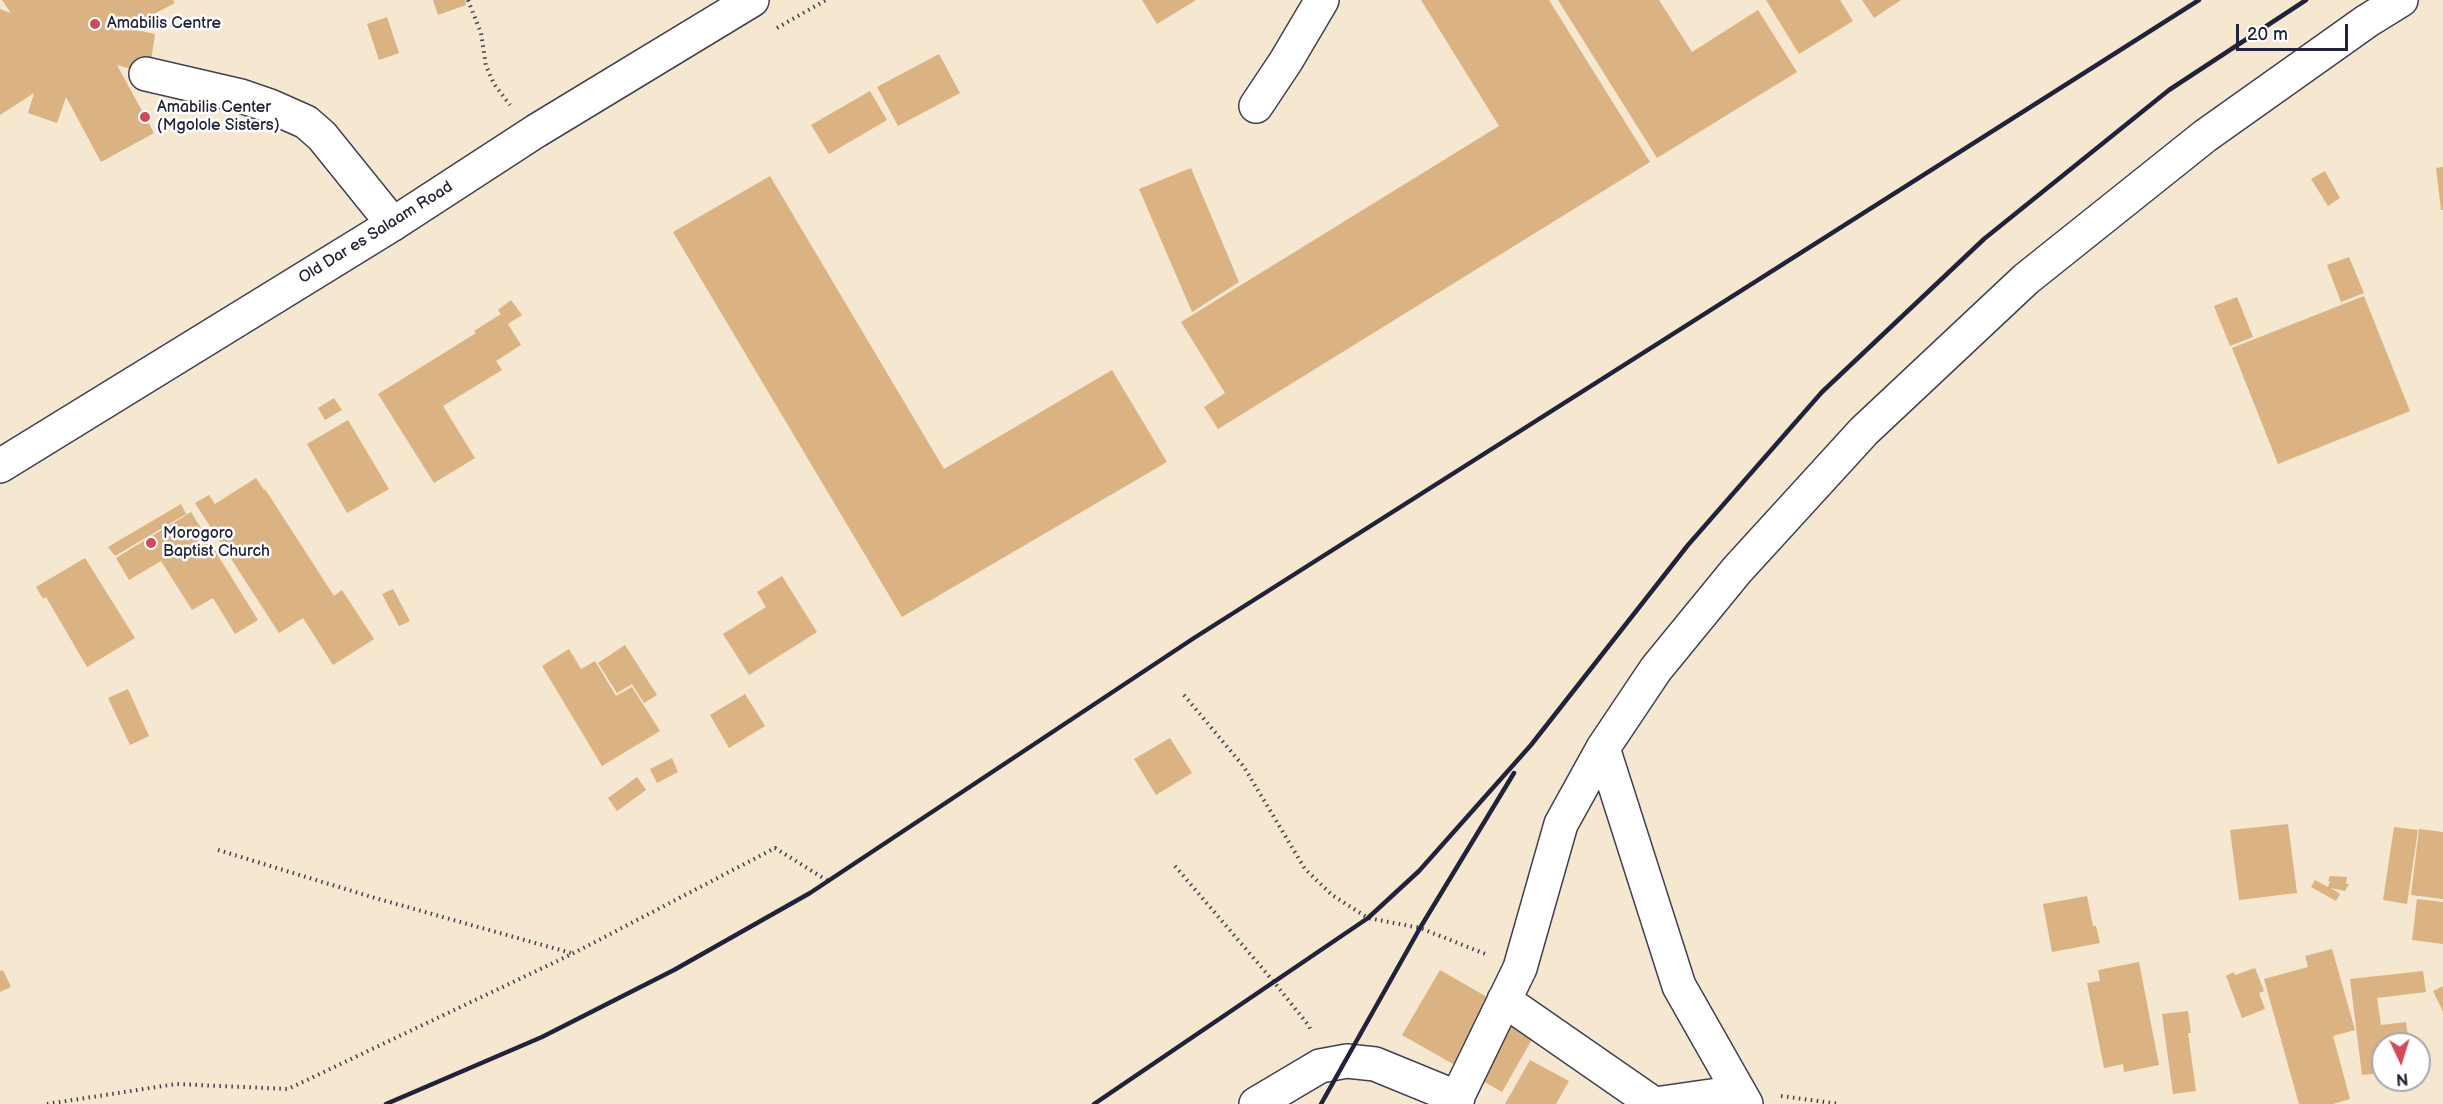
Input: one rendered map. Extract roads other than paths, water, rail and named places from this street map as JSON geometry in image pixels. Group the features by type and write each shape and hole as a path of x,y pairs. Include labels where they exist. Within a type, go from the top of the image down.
{"main road":[{"name":"Old Dar es Salaam Road","path":"0,466 393,224 536,131 752,0"},
{"path":"1256,106 1322,0"},
{"path":"1256,1104 1320,1066 1347,1061 1375,1064 1456,1101 1520,968 1561,824 1603,748 1656,669 1737,570 1864,431 2026,279 2205,136 2367,21 2401,0"},
{"path":"146,74 241,96 306,122 322,136 393,224"},
{"path":"1504,1000 1655,1104 1742,1098 1679,987 1603,748"}],"railway":[{"path":"386,1104 542,1037 674,970 810,893 1194,638 2199,0"},
{"path":"1094,1104 1368,918 1419,871 1531,745 1688,545 1822,392 1984,239 2169,90 2306,0"},
{"path":"1321,1104 1420,928 1514,773"}],"place":[{"name":"Amabilis Centre","path":"95,24"},
{"name":"Amabilis Center (Mgolole Sisters)","path":"145,117"},
{"name":"Morogoro Baptist Church","path":"151,543"}]}
